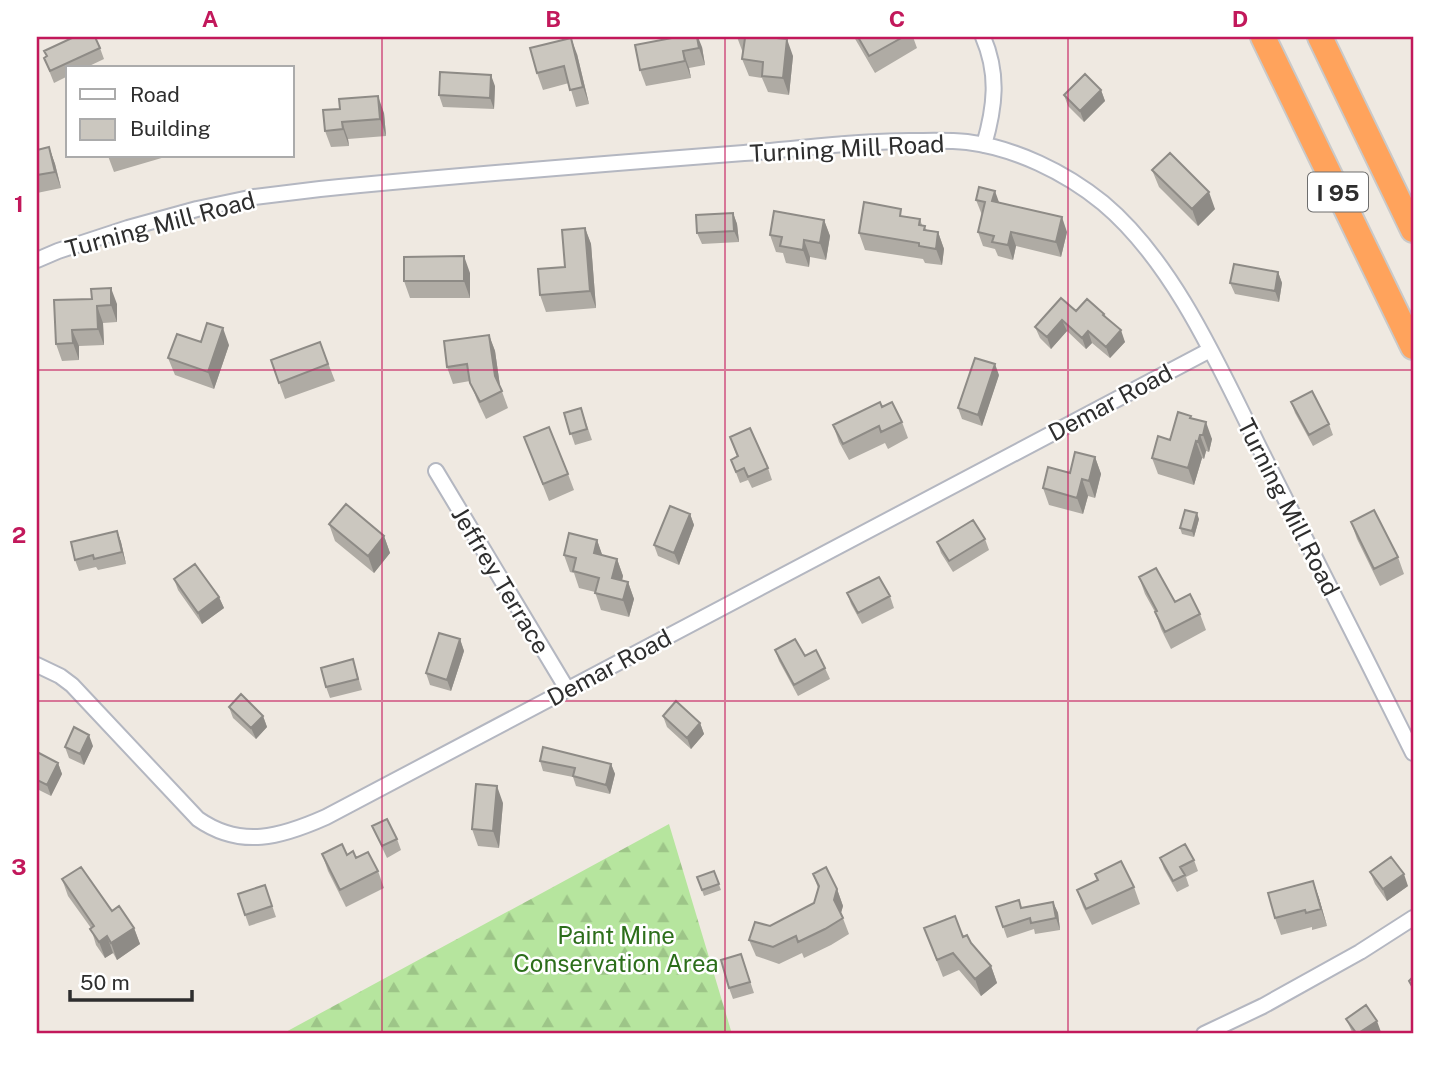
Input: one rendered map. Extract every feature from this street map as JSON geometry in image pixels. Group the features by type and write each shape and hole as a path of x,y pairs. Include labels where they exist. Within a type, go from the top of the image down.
{"highway":[{"name":"I 95","path":"1263,37 1413,347"},
{"name":"I 95","path":"1320,37 1413,230"}],"street":[{"path":"983,37 990,56 994,90 992,119 984,145"},
{"name":"Turning Mill Road","path":"37,260 128,228 197,209 281,193 863,141 966,142 1001,149 1027,158 1078,185 1103,203 1137,237 1164,272 1210,350 1413,753"},
{"name":"Demar Road","path":"37,665 72,685 198,819 237,836 253,838 286,833 326,817 1210,350"},
{"name":"Jeffrey Terrace","path":"436,471 567,689"},
{"path":"1204,1034 1263,1006 1348,959 1413,918"}],"green space":[{"name":"Paint Mine Conservation Area","path":"669,824 732,1034 282,1034 330,1008"}],"building":[{"path":"74,37 95,37 100,48 50,71 44,51"},
{"path":"677,37 697,37 699,48 683,51 685,61 640,70 635,45"},
{"path":"737,37 787,39 783,78 762,76 763,62 742,59 745,38"},
{"path":"858,37 903,37 869,56"},
{"path":"571,38 583,87 570,90 564,66 537,73 530,48"},
{"path":"440,72 491,75 490,98 439,95"},
{"path":"1085,74 1101,90 1080,111 1064,95"},
{"path":"378,96 380,119 342,122 343,129 325,131 323,110 340,109 339,99"},
{"path":"49,147 55,172 37,175 37,150"},
{"path":"1170,153 1209,192 1192,209 1152,170"},
{"path":"979,187 995,191 992,201 1062,217 1056,242 1011,232 1008,245 992,242 994,236 978,232 985,202 976,200"},
{"path":"864,202 901,209 900,216 920,219 919,225 925,226 924,230 938,232 936,249 919,246 919,243 859,233"},
{"path":"774,211 824,220 820,243 804,240 803,250 780,246 782,237 770,235"},
{"path":"733,213 734,231 697,233 696,215"},
{"path":"585,228 590,291 540,295 538,269 565,267 562,230"},
{"path":"464,256 464,281 404,281 404,257"},
{"path":"1234,264 1278,272 1275,291 1230,283"},
{"path":"111,288 111,305 97,306 98,329 72,330 73,343 56,344 54,300 92,299 91,289"},
{"path":"1061,298 1076,311 1087,299 1121,330 1106,347 1088,331 1082,338 1062,320 1047,337 1035,327"},
{"path":"207,323 223,328 208,372 168,358 177,334 201,342"},
{"path":"489,335 495,376 502,391 480,402 470,383 467,364 447,367 444,341"},
{"path":"320,342 328,364 279,383 271,360"},
{"path":"975,358 995,364 978,415 958,408"},
{"path":"1312,391 1329,424 1309,435 1291,402"},
{"path":"880,402 882,407 892,402 902,422 881,432 879,426 843,444 833,425"},
{"path":"581,408 587,429 570,434 564,413"},
{"path":"1178,412 1206,422 1203,435 1196,441 1188,468 1152,458 1158,436 1170,440"},
{"path":"549,427 568,474 543,484 524,437"},
{"path":"750,428 768,468 748,477 744,468 736,472 731,460 738,456 730,437"},
{"path":"1075,452 1095,457 1089,481 1082,479 1077,498 1043,488 1048,467 1070,473"},
{"path":"346,504 384,536 368,556 329,524"},
{"path":"670,506 690,514 674,553 654,545"},
{"path":"1185,510 1197,513 1192,531 1180,528"},
{"path":"1374,510 1398,557 1374,569 1351,522"},
{"path":"973,520 985,539 949,561 937,542"},
{"path":"117,531 122,552 94,559 93,555 75,560 71,542"},
{"path":"569,533 597,540 594,553 617,559 612,578 628,582 623,600 595,593 599,578 573,571 576,558 564,555"},
{"path":"195,564 219,597 198,613 174,579"},
{"path":"1156,568 1175,602 1190,594 1200,614 1165,632 1139,577"},
{"path":"879,577 890,596 858,613 847,593"},
{"path":"439,633 460,639 447,680 426,673"},
{"path":"795,639 805,656 816,650 825,668 794,685 775,650"},
{"path":"353,659 358,679 326,687 321,668"},
{"path":"241,694 263,716 251,728 229,707"},
{"path":"676,701 700,723 687,738 663,716"},
{"path":"74,727 89,735 80,754 65,747"},
{"path":"543,747 611,764 606,785 573,776 575,768 540,761"},
{"path":"37,752 58,763 47,785 37,780"},
{"path":"476,784 497,786 493,831 472,829"},
{"path":"387,819 397,839 382,846 372,826"},
{"path":"342,844 347,855 353,851 356,858 368,852 378,871 340,890 322,854"},
{"path":"1185,844 1194,860 1180,867 1185,875 1173,881 1160,858"},
{"path":"1391,857 1404,874 1383,889 1370,872"},
{"path":"1121,861 1134,887 1086,909 1077,890 1098,880 1095,874"},
{"path":"81,867 112,911 119,906 134,928 111,943 107,936 99,942 90,929 94,926 62,879"},
{"path":"826,867 837,889 834,900 843,918 798,942 796,936 773,947 749,940 755,922 770,926 814,903 819,886 813,874"},
{"path":"714,871 719,884 702,890 697,877"},
{"path":"1313,881 1321,909 1275,918 1268,893"},
{"path":"265,885 272,906 245,915 238,894"},
{"path":"1019,900 1021,908 1053,902 1056,918 1031,923 1030,918 1003,927 996,907"},
{"path":"955,916 963,937 967,935 991,966 975,979 953,953 937,960 924,928"},
{"path":"741,954 750,982 729,988 721,960"},
{"path":"1366,1005 1377,1021 1357,1034 1346,1019"}]}
